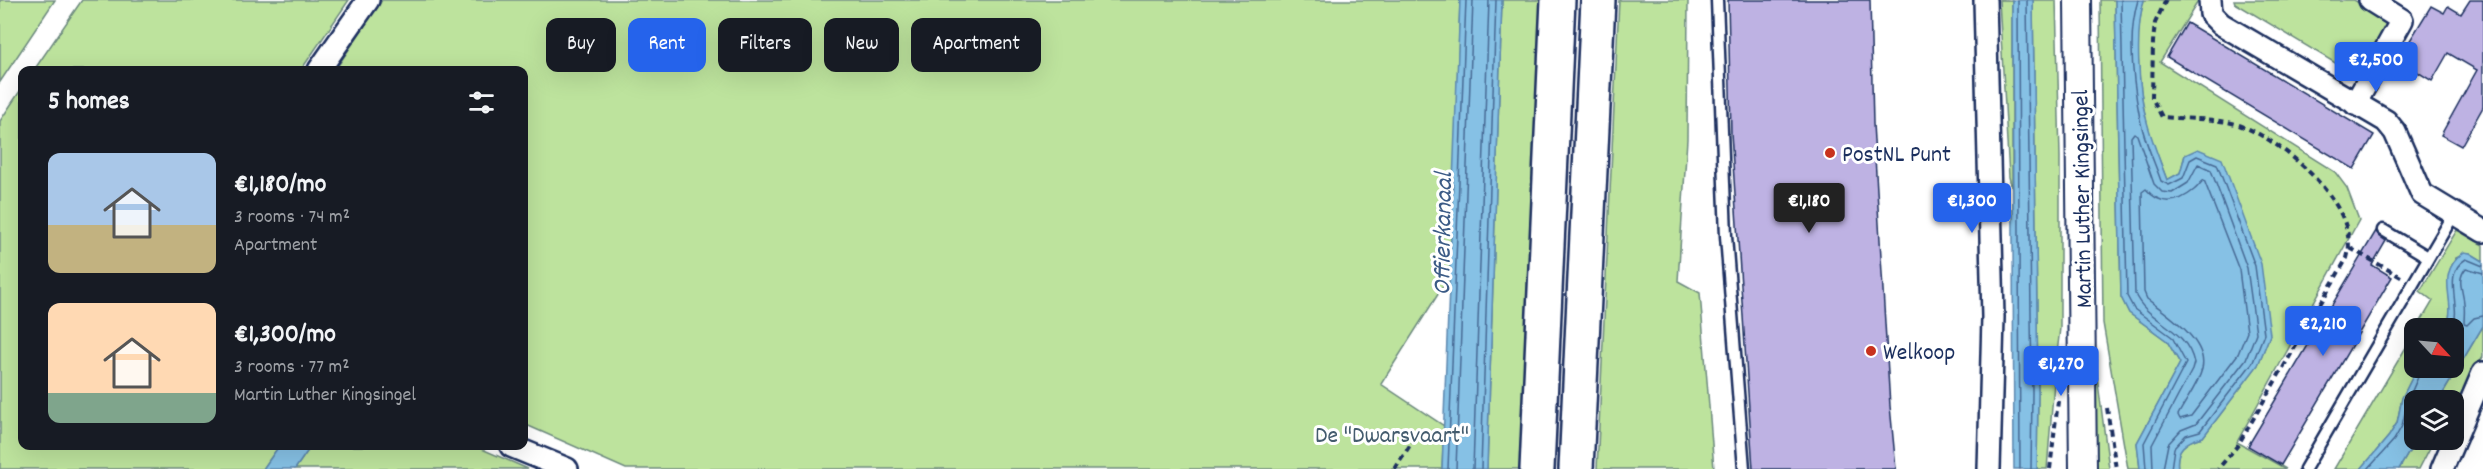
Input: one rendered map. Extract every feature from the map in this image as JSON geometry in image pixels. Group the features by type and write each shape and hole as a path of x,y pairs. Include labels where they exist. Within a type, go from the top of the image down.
{"highway":[{"path":"1538,469 1558,0"},
{"path":"1576,469 1598,0"}],"street":[{"path":"322,66 368,0"},
{"path":"1985,0 1993,318 1989,469"},
{"name":"Martin Luther Kingsingel","path":"2078,0 2083,469"},
{"path":"2210,0 2211,14 2221,24 2386,122 2396,132 2422,194 2483,231"},
{"path":"2355,104 2403,20 2370,0"},
{"path":"2442,469 2483,373"},
{"path":"521,450 567,469"}],"lane":[{"path":"1717,0 1726,236 1744,469"},
{"path":"2305,469 2454,214"},
{"path":"2383,230 2428,257"}],"path":[{"path":"2166,0 2155,23 2153,42 2152,98 2162,117 2237,124 2262,134 2321,183 2341,215 2347,230 2350,248 2347,258 2238,445 2218,469"},
{"path":"2350,248 2413,284"},
{"path":"1395,469 1422,426"}],"green space":[{"path":"0,0 55,0 0,82"},
{"path":"82,0 349,0 304,66 37,66"},
{"name":"De \"Dwarsvaart\"","path":"382,0 1460,0 1451,279 1442,288 1381,384 1444,426 1442,469 626,469 528,426 528,66 338,66"},
{"path":"1502,0 1541,0 1522,469 1487,469"},
{"path":"1619,0 1688,0 1687,139 1678,281 1700,293 1714,469 1597,469"},
{"path":"1999,0 2012,0 2012,189 2009,177"},
{"path":"2033,0 2056,0 2060,157 2060,328 2047,469 2037,469"},
{"path":"2100,0 2115,0 2121,297 2129,313 2167,341 2180,363 2137,443 2140,469 2128,469 2103,323"},
{"path":"2144,0 2199,0 2160,62 2335,172 2347,188 2359,220 2237,442 2286,469 2178,469 2180,451 2186,444 2203,437 2258,365 2270,335 2185,155 2180,173 2167,180 2155,150 2146,119 2139,75 2139,29"},
{"path":"2234,0 2354,0 2393,23 2362,79 2235,3"},
{"path":"18,94 18,450 276,450 263,469 0,469 0,121"},
{"path":"2457,230 2483,245 2483,261 2470,253 2456,258 2451,267 2448,285 2449,318 2423,318 2433,301 2420,291"},
{"path":"2483,326 2483,357 2463,390 2445,390 2452,378 2464,378 2464,358"},
{"path":"2404,351 2404,378 2412,378 2404,390 2397,423 2361,469 2334,469"},
{"path":"2093,359 2096,367 2109,469 2093,469"},
{"path":"308,450 484,450 528,469 295,469"},
{"path":"2410,450 2429,450 2419,469 2399,469"}],"water":[{"path":"1460,0 1502,0 1487,469 1442,469"},
{"path":"2012,0 2033,0 2037,469 2014,469"},
{"path":"2115,0 2144,0 2139,28 2141,94 2149,129 2167,180 2180,173 2185,155 2198,149 2222,159 2261,264 2270,335 2258,365 2203,437 2183,447 2178,456 2178,469 2140,469 2137,443 2180,363 2167,341 2129,313 2121,297"},
{"path":"2464,252 2483,261 2483,326 2464,358 2464,318 2449,318 2448,279 2455,261"},
{"path":"2412,378 2452,378 2445,390 2406,390"},
{"path":"2404,394 2404,450 2410,450 2399,469 2361,469 2397,423"},
{"path":"276,450 308,450 295,469 263,469"}],"building":[{"path":"1728,0 1870,0 1873,124 1896,469 1753,469 1731,133"},
{"path":"2470,0 2483,0 2483,107 2461,146 2441,135 2477,70 2448,53 2432,81 2398,60 2431,6 2444,13 2448,6 2461,14"},
{"path":"2187,23 2374,135 2354,169 2167,57"},
{"path":"2376,231 2386,241 2372,265 2392,277 2281,465 2248,446"}],"place":[{"name":"PostNL Punt","path":"1830,153"},
{"name":"Welkoop","path":"1871,351"}],"water label":[{"name":"Offierkanaal","path":"1441,234"}]}
